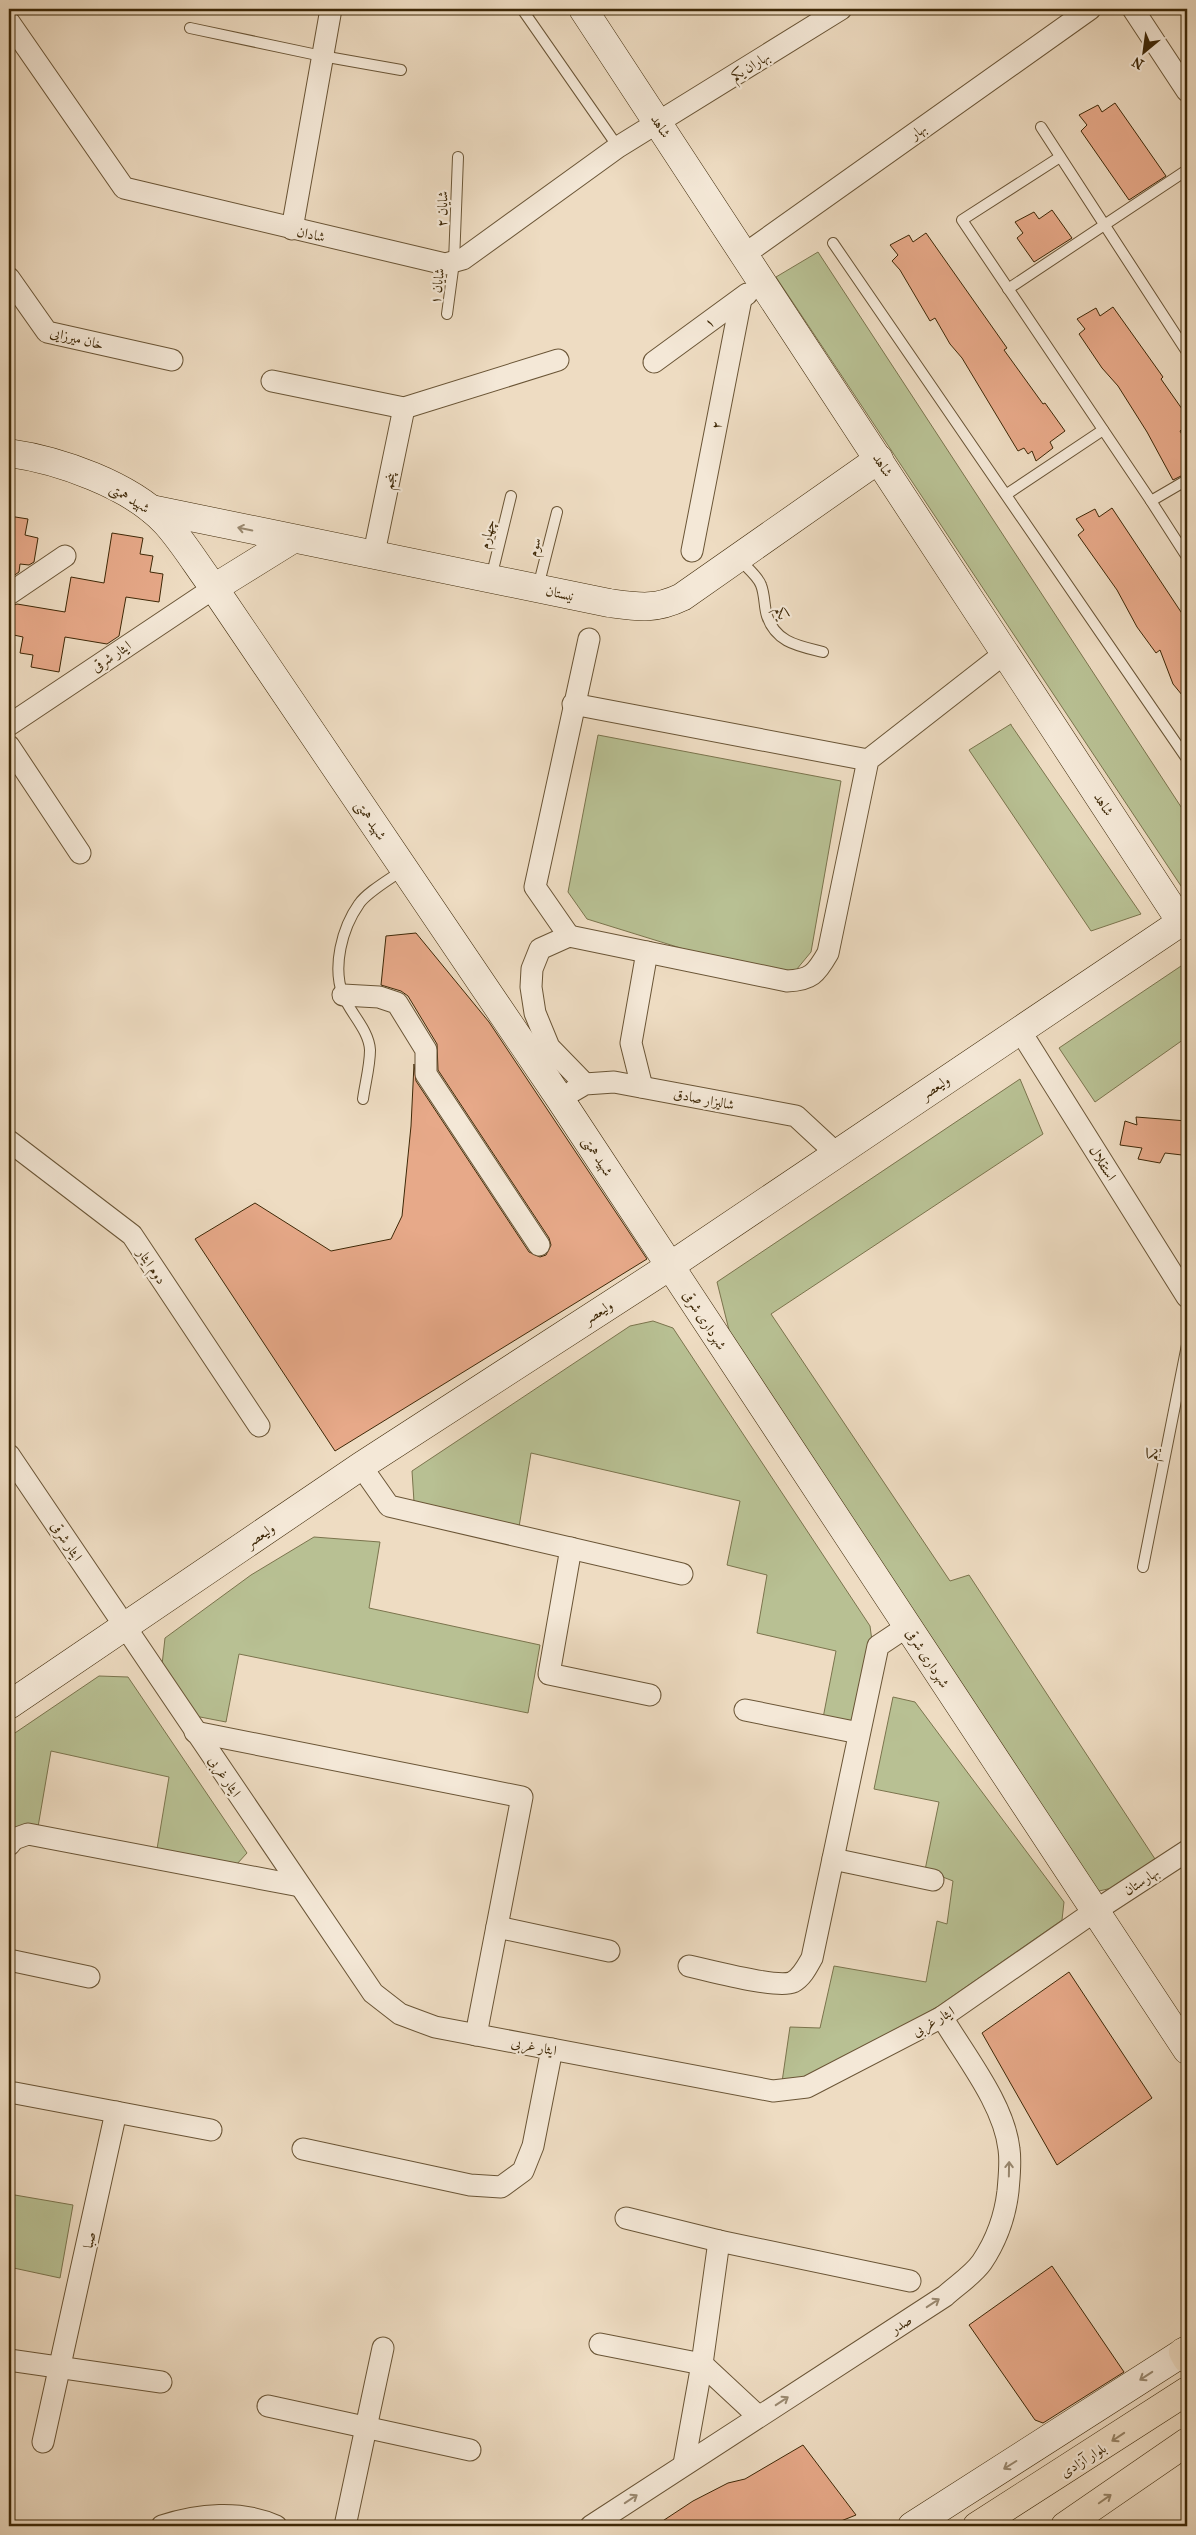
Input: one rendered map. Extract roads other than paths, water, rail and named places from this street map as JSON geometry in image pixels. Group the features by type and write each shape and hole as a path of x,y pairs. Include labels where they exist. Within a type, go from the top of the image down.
{"main road":[{"name":"شاهد","path":"583,9 764,282 1005,652 1184,920"},
{"name":"شهید همتی","path":"9,453 60,463 90,474 151,509 167,524 214,588 404,868 670,1266"},
{"name":"نيستان","path":"151,509 293,539 374,553 609,604 646,608 660,606 682,597 879,459"},
{"path":"214,588 293,539"},
{"name":"ولیعصر","path":"9,1705 361,1466 670,1266 1019,1029 1184,920"},
{"name":"شهرداری شرقی","path":"670,1266 1187,2050"},
{"path":"912,2526 1186,2354"},
{"name":"بلوار آزادی","path":"977,2526 1187,2391"},
{"path":"1065,2526 1187,2442"}],"street":[{"path":"292,229 332,9"},
{"name":"بهاران یکم","path":"659,123 841,9"},
{"name":"بهار","path":"745,254 1090,9"},
{"path":"1133,9 1187,91"},
{"name":"شادان","path":"9,22 124,188 445,264 454,262"},
{"path":"454,262 463,259 618,147 659,123"},
{"name":"خان میرزایی","path":"9,278 46,332 172,360"},
{"name":"۱","path":"654,362 764,282"},
{"name":"۲","path":"692,551 741,299"},
{"path":"272,381 404,408 558,360"},
{"name":"پنجم","path":"374,553 404,408"},
{"path":"9,594 65,556"},
{"name":"ایثار شرقی","path":"9,725 214,588"},
{"path":"568,936 535,887 573,704 589,639"},
{"path":"585,1084 549,1048 535,1012 531,988 532,969 540,949 568,936 787,980 804,980 818,970 828,954 868,760 1005,652"},
{"path":"573,704 868,760"},
{"path":"9,746 80,853"},
{"path":"642,1087 631,1043 647,952"},
{"path":"343,995 379,997 397,1003 426,1050 426,1074 539,1245"},
{"name":"استقلال","path":"1019,1029 1187,1298"},
{"name":"شالیزار صادق","path":"560,1099 585,1084 614,1082 796,1116 837,1154"},
{"name":"دوم ایثار","path":"9,1141 132,1236 259,1426"},
{"name":"ایثار شرقی","path":"9,1455 125,1626"},
{"path":"361,1466 389,1506 682,1574"},
{"path":"571,1548 550,1674 650,1695"},
{"name":"ایثار غربی","path":"125,1626 373,1993 400,2014 435,2027 774,2091 807,2087 942,2017 1095,1911"},
{"path":"689,1966 776,1984 792,1982 803,1974 812,1958 878,1646 908,1626"},
{"path":"746,1710 859,1733"},
{"path":"195,1732 522,1797 476,2035"},
{"path":"9,1845 14,1839 28,1834 300,1886"},
{"name":"بهارستان","path":"1095,1911 1187,1851"},
{"path":"833,1859 933,1880"},
{"path":"497,1927 609,1951"},
{"path":"9,1960 88,1977"},
{"name":"صدر","path":"591,2526 945,2296 981,2264 998,2234 1007,2198 1009,2149 1002,2122 990,2096 942,2017"},
{"path":"303,2149 470,2185 501,2187 523,2171 533,2146 552,2049"},
{"path":"15,2093 212,2130"},
{"name":"صبا","path":"44,2442 116,2112"},
{"path":"626,2218 719,2241 910,2281"},
{"path":"684,2464 702,2364 719,2241"},
{"path":"600,2344 702,2364 758,2416"},
{"path":"345,2526 383,2348"},
{"path":"9,2360 161,2382"},
{"path":"268,2406 470,2450"},
{"path":"162,2526 194,2517 234,2516 276,2526"}],"lane":[{"path":"522,9 618,147"},
{"path":"190,28 322,56 401,70"},
{"path":"1041,127 1187,352"},
{"name":"شایان ۲","path":"454,262 458,157"},
{"path":"1060,157 962,220 1187,557"},
{"path":"1008,288 1187,170"},
{"path":"833,243 1187,759"},
{"name":"شایان ۱","path":"446,314 454,262"},
{"path":"1007,494 1103,430"},
{"path":"1151,501 1187,480"},
{"name":"چهارم","path":"491,578 511,496"},
{"name":"سوم","path":"538,588 557,512"},
{"name":"یکم","path":"738,558 761,585 767,616 777,633 792,644 823,652"},
{"path":"363,1099 370,1049 366,1036 343,995 338,976 339,955 359,903 404,868"},
{"name":"یکم","path":"1143,1567 1187,1346"}]}
